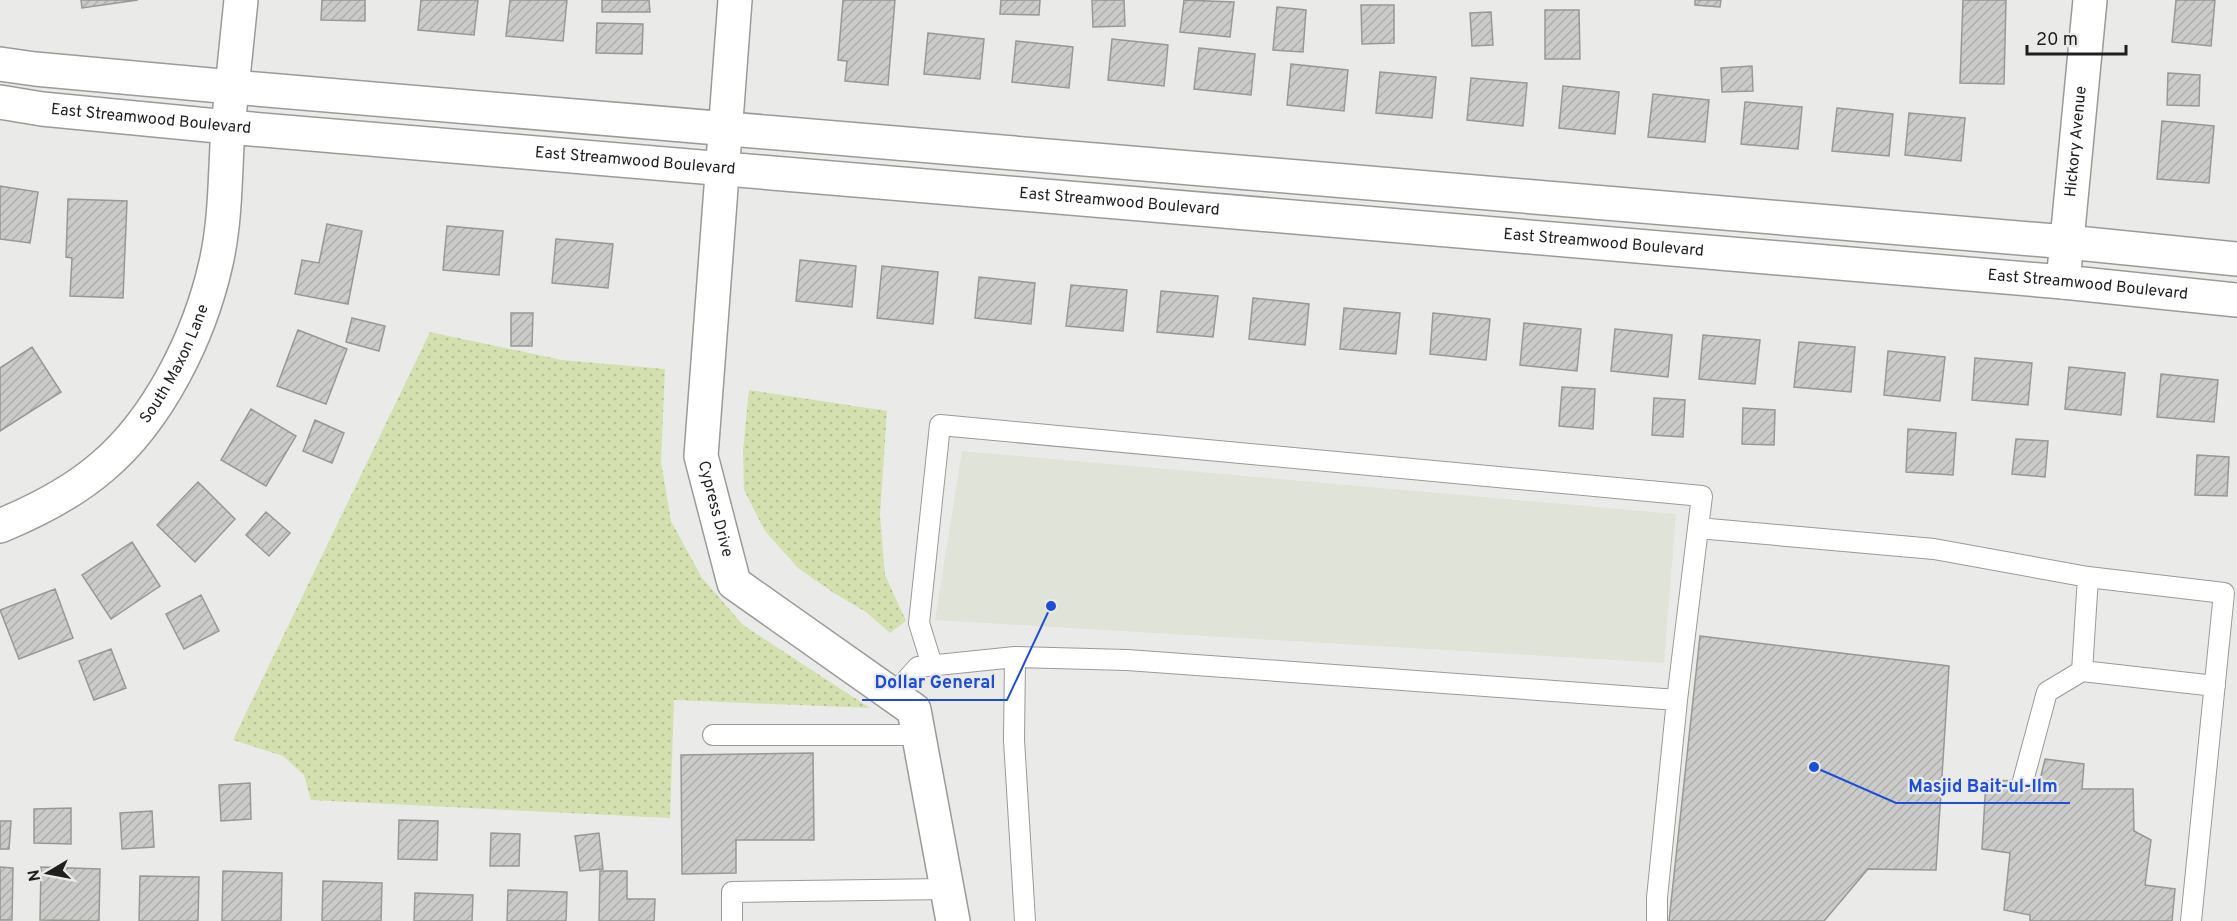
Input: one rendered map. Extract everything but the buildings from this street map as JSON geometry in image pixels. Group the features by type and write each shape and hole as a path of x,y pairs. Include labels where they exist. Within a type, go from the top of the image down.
{"street":[{"name":"South Maxon Lane","path":"0,526 59,498 103,467 152,412 195,333 216,261 241,0"},
{"name":"Cypress Drive","path":"735,0 701,456 734,584 914,710 953,921"},
{"name":"Hickory Avenue","path":"2063,282 2090,0"},
{"path":"0,64 232,87 2067,242 2237,259"},
{"name":"East Streamwood Boulevard","path":"0,102 42,109 228,127 2063,282 2237,300"}],"lane":[{"path":"932,664 920,623 940,425 1702,496 1677,699 1657,898 1657,921"},
{"path":"1698,528 1935,549 2088,577 2224,593 2191,921"},
{"path":"2082,671 2088,577"},
{"path":"893,695 918,667 1016,657 1127,660 1677,699"},
{"path":"1016,657 1014,740 1025,921"},
{"path":"2023,781 2047,692 2082,671 2215,686"},
{"path":"713,735 919,735"},
{"path":"732,921 732,892 947,889"}],"shaded area":[{"path":"962,451 1676,514 1664,663 935,620"}],"green space":[{"path":"430,332 562,360 665,369 661,462 671,521 702,578 743,625 870,708 674,700 670,818 311,800 304,775 283,756 233,740"},
{"path":"749,390 887,411 880,515 885,575 906,621 890,633 866,612 798,568 765,531 744,490 743,450"}],"place":[{"name":"Dollar General","path":"1051,606"},
{"name":"Masjid Bait-ul-Ilm","path":"1814,767"}]}
